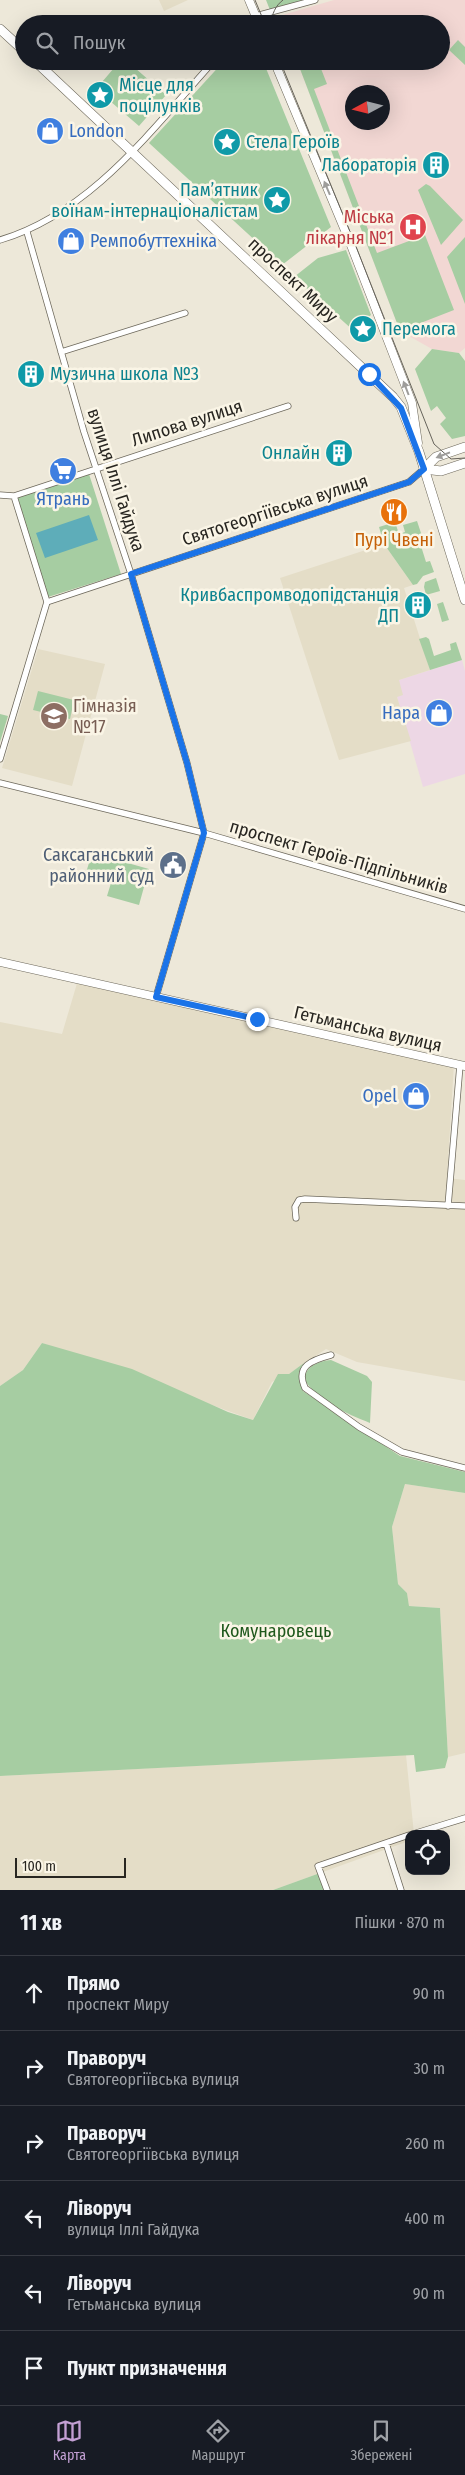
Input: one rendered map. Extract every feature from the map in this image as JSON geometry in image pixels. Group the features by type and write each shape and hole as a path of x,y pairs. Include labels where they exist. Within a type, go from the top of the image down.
{"main road":[{"path":"0,29 15,43"},
{"name":"проспект Миру","path":"45,70 393,397 401,408 419,452 465,600"},
{"name":"Святогеоргіївська вулиця","path":"424,469 436,457 465,448"},
{"path":"424,469 441,471 465,463"}],"street":[{"path":"249,0 255,15"},
{"path":"272,15 315,0"},
{"path":"0,240 27,232 81,200 131,151 206,70"},
{"path":"278,70 348,240 412,403 419,452"},
{"name":"вулиця Іллі Гайдука","path":"27,232 96,469 131,574 187,763 204,833 156,997"},
{"path":"61,352 185,313"},
{"name":"Липова вулиця","path":"14,496 288,406"},
{"name":"Святогеоргіївська вулиця","path":"46,602 409,482 424,469"},
{"path":"0,495 14,496 46,602 0,759"},
{"name":"проспект Героїв-Підпільників","path":"0,783 204,833 465,909"},
{"name":"Гетьманська вулиця","path":"0,962 462,1066"},
{"path":"448,1206 462,1066"},
{"path":"296,1218 295,1207 299,1200 304,1199 465,1206"},
{"path":"331,1355 307,1365 302,1372 301,1379 305,1388 359,1427 402,1452 465,1468"},
{"path":"426,1830 465,1818"},
{"path":"327,1890 318,1866 405,1836"},
{"path":"386,1843 401,1890"}],"shaded area":[{"path":"159,0 188,0 164,11"},
{"name":"Міська лікарня №1","path":"334,0 465,0 465,348 459,353 432,349 400,331 300,70 450,70 450,15 282,15"},
{"path":"384,544 413,585 404,588 430,670 399,680 403,695 397,697 411,741 339,760 280,578"},
{"name":"Гімназія №17","path":"38,649 105,664 72,786 2,768"},
{"path":"462,660 465,671 465,774 423,787 397,697 399,680"},
{"path":"78,980 454,1064 447,1178 465,1180 465,1381 357,1362 326,1349 289,1374 272,1382 253,1420 42,1343 23,1370 0,1386 0,1022 62,1034"},
{"path":"405,1484 465,1493 465,1753 448,1757 440,1608 409,1606 407,1593 398,1584 392,1527"},
{"path":"406,1755 414,1830 405,1830 405,1842 273,1890 0,1890 0,1776"}],"green space":[{"path":"266,0 304,0 270,10"},
{"path":"458,40 465,47 465,65 450,51"},
{"path":"112,70 137,70 166,95 139,126 96,89"},
{"path":"216,70 267,70 331,227 282,265 149,143"},
{"path":"300,70 322,70 327,84 314,89 377,253 425,235 454,310 400,331"},
{"path":"426,184 463,220 441,245 418,190"},
{"path":"465,237 465,304 447,257"},
{"path":"346,250 371,315 367,318 375,333 365,341 294,277 318,258"},
{"path":"432,349 459,353 465,361 465,436 452,439 440,424 446,418 437,406 431,411 415,369"},
{"path":"89,474 121,574 48,597 16,497"},
{"path":"417,521 425,545 421,546 426,562 430,561 434,572 423,576 417,584 413,585 384,544 379,527 395,522 399,534 405,532 403,525"},
{"path":"436,578 440,591 426,595 425,582"},
{"path":"443,602 449,620 442,622 437,604"},
{"path":"426,637 429,639 434,656 451,650 450,644 456,642 462,660 430,670 419,639"},
{"path":"38,691 74,700 70,719 33,710"},
{"path":"0,714 8,716 0,742"},
{"path":"92,853 149,869 139,905 107,896 111,883 85,876"},
{"name":"Комунаровець","path":"42,1343 132,1369 228,1412 253,1420 278,1374 289,1374 304,1363 299,1376 303,1391 400,1456 465,1472 465,1493 405,1484 392,1527 398,1584 407,1593 409,1606 440,1608 448,1757 445,1768 416,1772 414,1755 0,1776 0,1386 23,1370"},
{"path":"331,1360 367,1376 372,1382 370,1423 333,1406 317,1394 304,1379 307,1371 314,1365"},
{"path":"320,1873 327,1890 273,1890"}],"water":[{"path":"89,515 98,540 45,558 36,533"}],"tram line":[{"path":"255,0 261,15"},
{"path":"273,15 274,10 283,0"},
{"path":"284,70 434,444 451,459 465,458"}],"place":[{"name":"Місце для поцілунків","path":"100,95"},
{"name":"London","path":"50,131"},
{"name":"Стела Героїв","path":"227,142"},
{"name":"Лабораторія","path":"436,165"},
{"name":"Пам’ятник воїнам-інтернаціоналістам","path":"277,200"},
{"name":"Міська лікарня №1","path":"413,227"},
{"name":"Ремпобуттехніка","path":"71,241"},
{"name":"Перемога","path":"363,329"},
{"name":"Музична школа №3","path":"31,374"},
{"name":"Онлайн","path":"339,453"},
{"name":"Ятрань","path":"63,471"},
{"name":"Пурі Чвені","path":"394,512"},
{"name":"Кривбаспромводопідстанція ДП","path":"418,605"},
{"name":"Нара","path":"439,713"},
{"name":"Гімназія №17","path":"54,716"},
{"name":"Саксаганський районний суд","path":"173,865"},
{"name":"Opel","path":"416,1096"}],"route":[{"path":"257,1019 156,997 204,833 187,763 131,574 409,482 424,469 419,452 401,408 393,397 369,374"}]}
